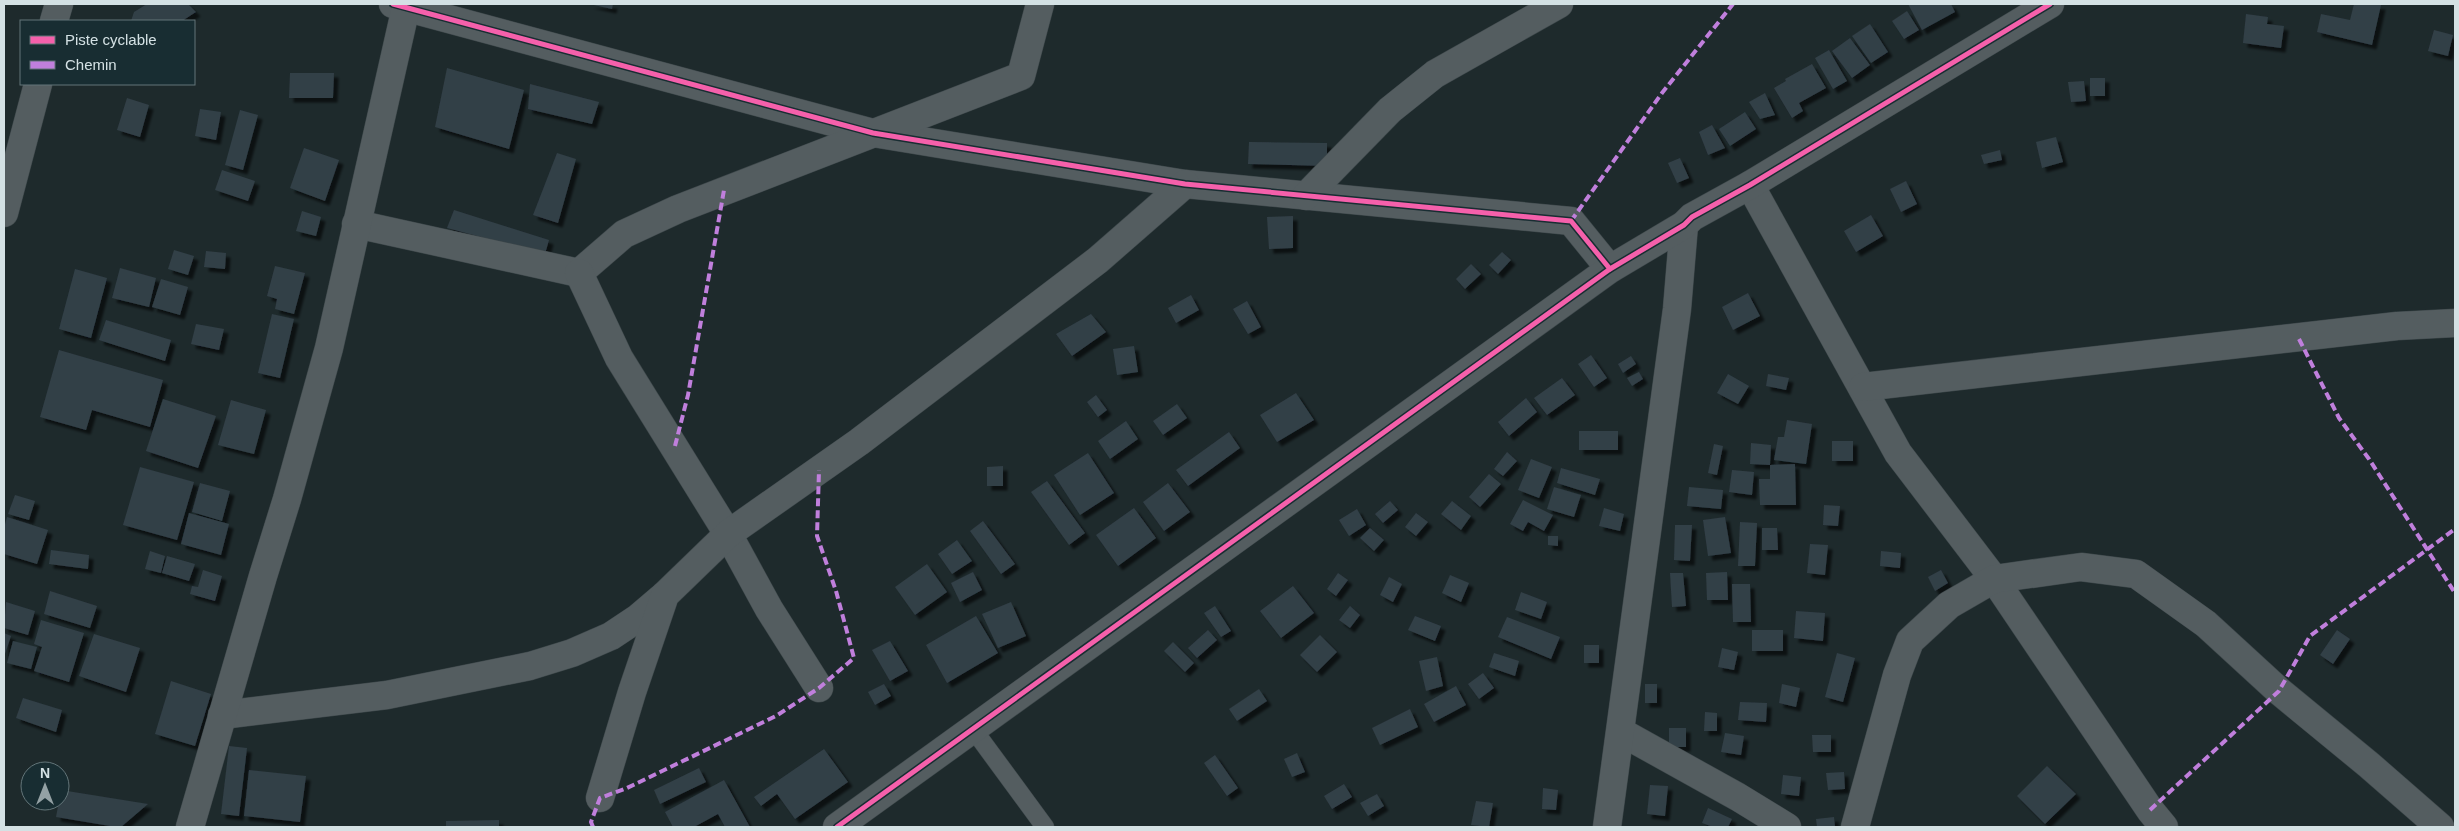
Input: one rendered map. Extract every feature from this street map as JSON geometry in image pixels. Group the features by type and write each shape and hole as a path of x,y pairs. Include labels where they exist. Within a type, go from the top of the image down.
{"street":[{"path":"54,20 59,4"},
{"path":"579,273 624,234 724,190 1021,76 1040,4"},
{"path":"1306,196 1390,110 1435,74 1559,4"},
{"path":"837,827 1610,269 1684,225 1692,216 1750,185 2050,4"},
{"path":"190,827 287,499 329,348 400,6 873,133 1185,184 1571,221 1610,269"},
{"path":"4,212 38,85"},
{"path":"222,715 387,695 530,666 572,653 611,636 638,618 665,595 728,534 859,442 1075,277 1185,184"},
{"path":"1750,185 1898,453 1994,579 2144,801 2164,827"},
{"path":"356,224 579,273"},
{"path":"1607,827 1676,309 1684,225"},
{"path":"579,273 619,358 728,534 769,609 819,688"},
{"path":"1863,387 2397,326 2455,323"},
{"path":"1855,827 1897,675 1910,641 1950,605 1994,579 2082,567 2136,574 2206,624 2279,691 2369,765 2440,827"},
{"path":"600,798 632,692 665,595"},
{"path":"1621,732 1738,797 1787,827"}],"lane":[{"path":"973,729 1045,827"}],"building":[{"path":"147,4 188,4 196,12 184,20 131,20 134,12"},
{"path":"589,4 613,4 612,9"},
{"path":"1908,4 1951,4 1955,12 1922,30"},
{"path":"2354,4 2381,5 2372,45 2317,32 2321,14 2350,20"},
{"path":"1907,11 1919,30 1904,39 1892,21"},
{"path":"2246,14 2268,17 2267,24 2284,26 2281,48 2243,43"},
{"path":"1870,24 1888,52 1871,63 1852,36"},
{"path":"2434,30 2453,35 2448,56 2428,51"},
{"path":"1850,38 1870,65 1852,78 1832,51"},
{"path":"1829,50 1847,81 1833,89 1815,58"},
{"path":"1812,64 1826,88 1799,103 1803,111 1792,118 1774,88 1786,81 1785,79"},
{"path":"447,68 524,90 509,149 435,127"},
{"path":"290,73 334,73 333,98 289,98"},
{"path":"2090,78 2105,78 2105,96 2090,96"},
{"path":"2084,81 2086,101 2071,102 2068,82"},
{"path":"530,84 599,102 592,124 528,109"},
{"path":"1765,93 1775,115 1760,119 1749,102"},
{"path":"127,98 149,105 140,137 117,130"},
{"path":"200,109 221,112 216,140 195,136"},
{"path":"240,110 258,115 243,170 225,165"},
{"path":"1745,112 1756,129 1730,146 1719,129"},
{"path":"1712,125 1725,148 1708,155 1699,132"},
{"path":"2056,137 2063,162 2042,168 2036,142"},
{"path":"1249,142 1327,143 1327,166 1248,164"},
{"path":"304,148 339,160 325,201 290,188"},
{"path":"2000,150 2002,160 1984,164 1981,155"},
{"path":"557,153 576,159 558,223 533,215"},
{"path":"1680,158 1689,178 1677,183 1668,163"},
{"path":"222,170 255,181 248,201 215,190"},
{"path":"1906,181 1917,204 1901,212 1890,189"},
{"path":"454,210 549,240 545,254 447,228"},
{"path":"302,211 321,217 316,236 296,231"},
{"path":"1871,215 1883,236 1856,252 1844,231"},
{"path":"1293,216 1293,248 1269,249 1267,217"},
{"path":"174,250 194,256 188,275 168,269"},
{"path":"206,251 226,253 225,269 204,267"},
{"path":"1502,252 1511,260 1498,274 1489,265"},
{"path":"1471,264 1481,274 1465,289 1456,279"},
{"path":"275,266 305,273 294,314 275,309 277,299 267,296"},
{"path":"120,268 156,278 149,307 112,298"},
{"path":"75,269 107,278 91,338 59,329"},
{"path":"161,279 188,287 180,315 152,307"},
{"path":"1748,293 1760,316 1733,330 1722,307"},
{"path":"1191,295 1199,310 1176,323 1168,308"},
{"path":"1247,301 1261,327 1248,334 1233,309"},
{"path":"272,314 294,319 280,378 258,373"},
{"path":"1091,314 1106,332 1072,356 1056,334"},
{"path":"106,320 171,340 165,361 99,340"},
{"path":"196,324 224,329 219,350 191,344"},
{"path":"1134,346 1138,372 1117,375 1113,349"},
{"path":"59,350 163,380 150,427 92,410 86,430 40,417"},
{"path":"1591,355 1607,378 1594,387 1578,364"},
{"path":"1631,356 1636,364 1623,373 1618,364"},
{"path":"1639,372 1643,379 1632,386 1627,378"},
{"path":"1728,374 1749,386 1738,404 1717,393"},
{"path":"1768,374 1789,378 1786,390 1766,386"},
{"path":"1562,378 1575,395 1547,415 1534,398"},
{"path":"1296,393 1314,420 1277,442 1260,415"},
{"path":"1096,395 1107,410 1098,417 1087,402"},
{"path":"1526,398 1537,412 1509,436 1498,422"},
{"path":"163,399 216,416 198,468 146,451"},
{"path":"231,400 266,410 254,454 218,445"},
{"path":"1177,404 1187,418 1163,435 1153,421"},
{"path":"1787,420 1812,424 1806,464 1774,460 1778,437 1784,437"},
{"path":"1126,421 1138,439 1110,459 1098,441"},
{"path":"1579,431 1618,431 1618,450 1579,450"},
{"path":"1229,432 1240,448 1188,486 1176,470"},
{"path":"1832,441 1853,441 1853,461 1832,461"},
{"path":"1751,443 1771,445 1770,465 1750,464"},
{"path":"1714,444 1723,446 1717,475 1708,473"},
{"path":"1507,452 1517,461 1503,476 1494,469"},
{"path":"1088,453 1114,493 1080,515 1054,475"},
{"path":"1531,459 1552,467 1539,498 1518,490"},
{"path":"1795,464 1796,505 1760,505 1759,479 1770,479 1770,465"},
{"path":"1003,466 1003,486 987,486 987,467"},
{"path":"140,467 194,482 177,540 123,525"},
{"path":"1561,468 1600,479 1595,495 1557,483"},
{"path":"1732,470 1754,472 1752,495 1729,492"},
{"path":"1489,474 1501,484 1480,507 1469,497"},
{"path":"1047,481 1085,533 1069,545 1031,492"},
{"path":"200,483 230,491 222,521 192,512"},
{"path":"1168,483 1190,512 1164,531 1143,502"},
{"path":"1554,487 1581,495 1574,517 1547,509"},
{"path":"1689,487 1723,490 1721,509 1687,506"},
{"path":"15,495 35,501 29,520 8,514"},
{"path":"1523,500 1553,515 1544,531 1528,522 1523,531 1510,524"},
{"path":"1390,501 1398,510 1383,523 1375,514"},
{"path":"1452,501 1471,516 1461,530 1441,514"},
{"path":"1824,505 1840,506 1838,526 1823,525"},
{"path":"1134,508 1156,538 1118,566 1096,535"},
{"path":"1604,508 1624,514 1620,531 1599,526"},
{"path":"1357,509 1366,525 1349,536 1339,520"},
{"path":"189,513 229,524 221,555 181,544"},
{"path":"1416,513 1428,522 1416,536 1405,527"},
{"path":"7,517 48,530 37,564 4,554 4,528"},
{"path":"1725,517 1731,553 1708,556 1703,520"},
{"path":"983,521 1015,564 1001,574 970,531"},
{"path":"1740,522 1757,523 1755,566 1738,566"},
{"path":"1675,525 1692,525 1690,561 1674,560"},
{"path":"1370,528 1384,540 1374,551 1360,538"},
{"path":"1762,528 1777,528 1778,550 1762,550"},
{"path":"1548,536 1558,536 1558,546 1548,545"},
{"path":"957,540 972,561 952,574 938,554"},
{"path":"1810,544 1828,545 1825,575 1807,573"},
{"path":"51,550 89,555 88,569 49,564"},
{"path":"150,551 165,556 161,573 145,569"},
{"path":"1881,551 1901,553 1900,568 1880,566"},
{"path":"167,556 195,564 189,581 162,573"},
{"path":"927,564 947,592 915,615 895,587"},
{"path":"203,570 222,576 215,601 190,594 192,586 198,587"},
{"path":"1941,570 1948,583 1935,591 1928,577"},
{"path":"973,572 982,590 960,602 951,583"},
{"path":"1727,572 1728,600 1707,600 1706,573"},
{"path":"1338,573 1348,580 1336,596 1327,589"},
{"path":"1670,573 1683,573 1686,606 1672,607"},
{"path":"1450,575 1469,583 1461,602 1442,593"},
{"path":"1389,577 1402,584 1393,602 1380,595"},
{"path":"1732,584 1750,584 1751,622 1733,622"},
{"path":"1293,586 1314,613 1281,638 1260,611"},
{"path":"50,591 97,606 90,628 44,614"},
{"path":"1521,592 1547,602 1541,619 1515,610"},
{"path":"6,602 35,611 28,635 4,628"},
{"path":"1011,602 1026,636 998,648 982,614"},
{"path":"1215,606 1231,631 1221,637 1204,613"},
{"path":"1350,606 1360,615 1350,628 1339,620"},
{"path":"1796,611 1825,613 1823,641 1794,638"},
{"path":"976,616 998,653 947,683 926,645"},
{"path":"1415,616 1441,626 1435,641 1408,630"},
{"path":"1507,617 1560,637 1551,659 1498,637"},
{"path":"41,620 84,633 69,682 34,671 42,647 34,644"},
{"path":"1208,630 1217,640 1197,658 1188,648"},
{"path":"1752,630 1783,630 1783,651 1752,651"},
{"path":"2337,630 2350,639 2333,664 2320,655"},
{"path":"4,633 11,636 4,657"},
{"path":"94,634 140,648 126,692 79,676"},
{"path":"1320,635 1337,652 1317,672 1300,655"},
{"path":"13,641 37,647 31,669 7,663"},
{"path":"890,641 908,671 890,681 872,650"},
{"path":"1173,642 1194,663 1185,672 1164,651"},
{"path":"1584,645 1599,645 1599,663 1584,663"},
{"path":"1722,648 1738,652 1734,670 1718,667"},
{"path":"1494,653 1519,661 1515,676 1489,667"},
{"path":"1837,653 1855,658 1843,702 1825,697"},
{"path":"1437,657 1443,686 1426,691 1419,661"},
{"path":"1483,673 1494,688 1479,699 1468,684"},
{"path":"171,681 211,694 195,746 155,734"},
{"path":"884,684 891,696 875,705 868,692"},
{"path":"1645,684 1657,684 1657,703 1645,703"},
{"path":"1782,684 1800,688 1796,707 1779,703"},
{"path":"1456,686 1466,705 1434,722 1424,704"},
{"path":"1259,689 1267,701 1237,721 1229,709"},
{"path":"23,698 62,710 56,732 16,718"},
{"path":"1740,702 1767,703 1766,722 1738,720"},
{"path":"1410,709 1418,727 1380,745 1372,728"},
{"path":"1705,712 1717,713 1717,731 1704,731"},
{"path":"1669,728 1686,728 1686,747 1669,747"},
{"path":"1725,733 1744,736 1741,755 1721,752"},
{"path":"1812,735 1831,735 1831,752 1813,752"},
{"path":"229,746 247,748 239,816 221,814"},
{"path":"824,749 848,782 795,819 777,794 761,806 754,797"},
{"path":"1297,753 1305,772 1292,777 1284,759"},
{"path":"1215,755 1238,788 1227,796 1204,763"},
{"path":"2047,766 2076,794 2045,824 2017,796"},
{"path":"699,768 706,782 660,804 654,790"},
{"path":"249,770 306,776 300,822 244,816"},
{"path":"1844,772 1845,789 1828,790 1826,773"},
{"path":"1783,775 1801,777 1799,796 1781,794"},
{"path":"724,780 750,827 725,827 718,814 694,827 673,827 665,812"},
{"path":"1344,784 1352,797 1332,809 1324,796"},
{"path":"1650,785 1668,786 1665,816 1647,814"},
{"path":"1543,788 1558,790 1556,810 1542,809"},
{"path":"70,791 148,804 121,827 56,817 57,811 70,811"},
{"path":"1377,794 1384,806 1368,816 1360,803"},
{"path":"1476,801 1493,803 1489,827 1471,825"},
{"path":"1708,808 1732,819 1728,827 1713,827 1702,823"},
{"path":"1834,817 1835,827 1817,827 1816,819"},
{"path":"499,820 499,827 446,827 446,821"}],"marked path":[{"path":"1571,221 1662,93 1733,4"},
{"path":"675,446 688,395 724,190"},
{"path":"2299,339 2339,418 2369,459 2455,593"},
{"path":"593,827 591,822 600,798 627,788 776,716 819,688 854,658 836,591 817,536 819,470"},
{"path":"2150,810 2279,691 2310,636 2455,529"}],"cycle path":[{"path":"393,4 873,133 1185,184 1571,221 1610,269"},
{"path":"837,827 1610,269 1684,225 1692,217 1750,185 2050,4"}]}
